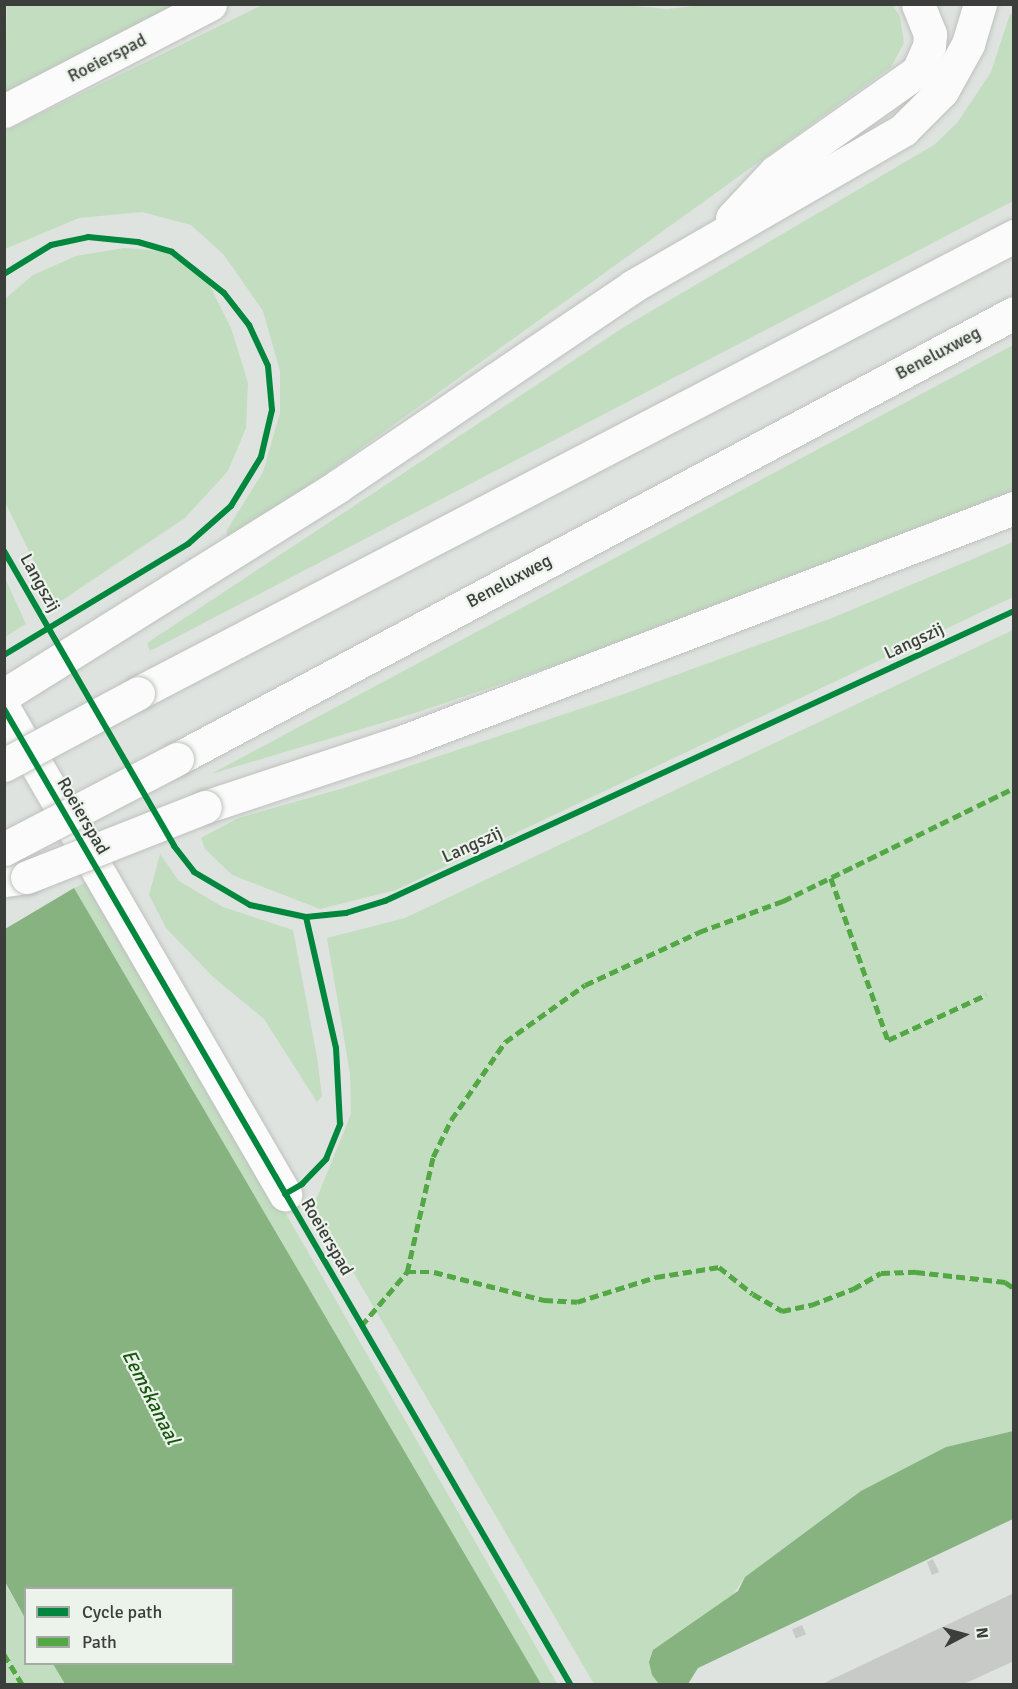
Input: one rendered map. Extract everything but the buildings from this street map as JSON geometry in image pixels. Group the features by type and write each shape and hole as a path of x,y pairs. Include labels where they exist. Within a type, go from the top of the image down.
{"main road":[{"name":"Roeierspad","path":"4,111 210,4"},
{"path":"710,241 775,172 918,71 925,59 930,34 918,4"},
{"path":"4,695 105,636 338,486 633,286 903,130 942,91 968,44 981,4"},
{"path":"4,765 1014,236"},
{"name":"Beneluxweg","path":"4,849 1014,313"},
{"path":"4,880 27,877 205,807 407,740 1014,508"},
{"name":"Roeierspad","path":"4,710 285,1194"}],"shaded area":[{"path":"7,4 191,5 5,96"},
{"path":"613,4 667,9 711,4 892,4 900,17 904,43 891,67 275,510 227,537 227,530 263,472 280,413 280,371 263,311 224,255 191,225 142,212 79,218 5,249 5,131 262,5"},
{"path":"1010,14 1014,14 1013,201 150,651 147,643 624,327 934,145 957,123 991,72"},
{"path":"124,248 175,252 209,284 231,328 248,383 246,428 228,471 185,518 55,605 5,502 5,299 33,275 76,256"},
{"path":"1013,345 1013,492 833,568 725,608 412,714 211,774"},
{"path":"1013,542 1013,597 396,890 320,909 232,875 205,849 201,838 238,818 344,788 621,695 832,618"},
{"path":"5,578 26,624 4,637"},
{"path":"1013,630 1013,1431 946,1447 745,1577 673,1684 594,1684 314,1205 351,1114 350,1074 327,938 405,918"},
{"path":"160,854 179,881 223,907 293,930 317,1057 322,1096 317,1102 264,1019 212,976 166,928 149,895"},
{"path":"92,878 557,1684 533,1684 74,888"},
{"path":"4,1582 24,1616 24,1665 54,1665 65,1684 5,1684"}],"water":[{"name":"Eemskanaal","path":"74,888 541,1684 65,1684 54,1665 234,1665 234,1587 24,1587 24,1616 5,1582 5,929"},
{"path":"1013,1431 1013,1519 698,1668 688,1684 659,1684 652,1675 649,1662 653,1650 738,1591 745,1577 861,1491 946,1447"}],"marked path":[{"path":"361,1326 407,1272 433,1157 451,1120 505,1042 585,985 699,932 783,901 1014,788"},
{"path":"831,878 888,1040 986,995"},
{"path":"407,1272 434,1272 544,1300 577,1302 656,1277 719,1267 753,1294 782,1311 811,1305 853,1289 881,1273 916,1272 1005,1282 1014,1288"},
{"path":"4,1654 22,1684"}],"cycle path":[{"name":"Langszij","path":"4,274 51,245 88,237 138,242 172,252 224,293 249,325 268,366 272,410 261,457 231,506 188,544 4,655"},
{"name":"Langszij","path":"4,551 174,846 194,872 250,905 306,917 346,913 385,901 1014,611"},
{"path":"4,709 570,1684"},
{"path":"285,1194 302,1184 326,1159 340,1124 336,1048 306,917"}]}
